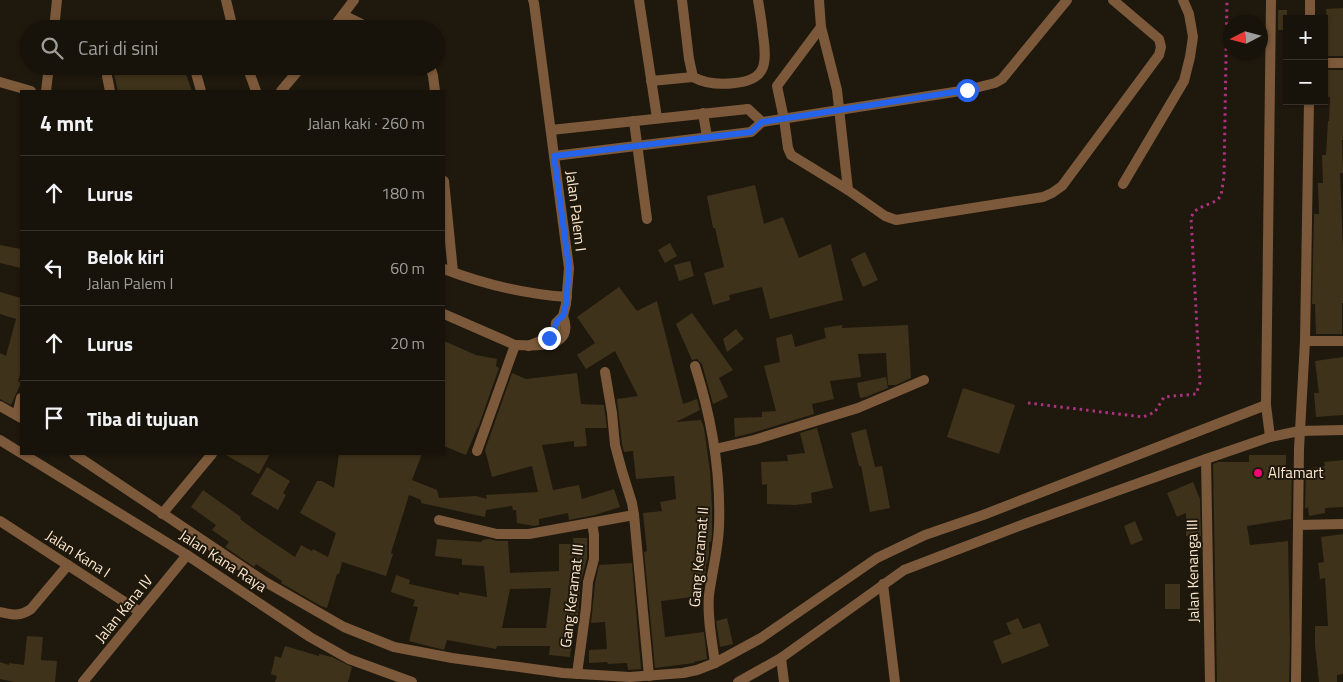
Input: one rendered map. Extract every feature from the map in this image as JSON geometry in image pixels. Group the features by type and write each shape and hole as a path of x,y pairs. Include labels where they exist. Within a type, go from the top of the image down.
{"street":[{"path":"55,20 56,0"},
{"path":"226,0 231,20"},
{"path":"339,20 354,0"},
{"path":"639,0 657,118"},
{"path":"682,0 693,77"},
{"path":"651,81 693,77 702,82 721,84 746,82 757,76 764,67 766,52 758,0"},
{"path":"819,0 821,26 837,90 848,190"},
{"path":"554,156 751,132 762,122 967,90 995,83 1002,79 1067,0"},
{"path":"821,26 777,86 788,148 791,155 848,190 885,216 896,220 1043,197 1062,186 1159,55 1161,47 1159,39 1113,0"},
{"path":"1123,184 1184,81 1193,36 1189,14 1182,0"},
{"path":"1270,437 1266,405 1271,0"},
{"path":"1310,0 1310,15"},
{"name":"Jalan Palem I","path":"445,314 516,345 551,344 561,339 566,330 565,307 569,268 534,1"},
{"path":"343,15 353,20"},
{"path":"1328,63 1343,63"},
{"path":"46,90 48,75"},
{"path":"197,75 201,90"},
{"path":"250,75 256,90"},
{"path":"282,90 294,75"},
{"path":"433,75 434,90"},
{"path":"107,76 110,90"},
{"path":"0,82 28,90"},
{"path":"1296,682 1300,431 1305,341 1309,105"},
{"path":"551,130 748,109 762,122"},
{"path":"703,113 706,138"},
{"path":"634,121 647,219"},
{"path":"445,203 448,270 493,285 545,295 565,307"},
{"path":"1305,341 1343,341"},
{"path":"477,451 516,345"},
{"name":"Gang Keramat II","path":"694,366 702,388 715,449 718,474 719,529 709,597 709,622 715,663"},
{"path":"605,372 612,412 615,445 634,515 648,676"},
{"path":"715,449 754,440 858,408 924,380"},
{"path":"75,455 262,580 344,627 394,647 452,658 577,674 630,677 698,670 715,663 761,638 877,558 917,539 1266,405"},
{"path":"0,406 19,416"},
{"path":"738,682 781,658 904,570 1270,437 1300,431 1343,430"},
{"name":"Jalan Kana Raya","path":"0,440 20,452"},
{"name":"Jalan Kana Raya","path":"25,455 187,555 310,637 349,659 412,682"},
{"path":"162,514 211,455"},
{"name":"Jalan Kenanga III","path":"1206,459 1210,682"},
{"path":"439,520 497,534 529,534 634,515"},
{"name":"Jalan Kana I","path":"0,521 140,612"},
{"name":"Gang Keramat III","path":"577,674 588,582 594,559 592,523"},
{"path":"1298,526 1343,524"},
{"name":"Jalan Kana IV","path":"83,682 187,555"},
{"path":"0,612 14,615 24,614 31,609 68,565"},
{"path":"883,584 895,682"},
{"path":"781,658 784,682"}],"path":[{"path":"1028,403 1143,417 1155,412 1164,398 1196,394 1200,383 1191,217 1199,208 1216,201 1221,196 1224,176 1227,0"}],"building":[{"path":"1343,8 1343,56 1328,56 1328,15 1326,9"},
{"path":"1278,10 1287,10 1287,15 1283,15 1283,30 1278,30"},
{"path":"1328,70 1343,70 1343,173 1340,173 1343,250 1342,334 1316,334 1315,304 1312,304 1314,214 1319,214 1318,183 1323,183 1322,155 1326,155 1330,97 1328,97"},
{"path":"114,75 186,75 192,90 118,90"},
{"path":"755,185 764,224 783,217 799,258 831,244 843,300 770,319 762,287 729,295 730,300 713,305 704,273 724,267 715,228 713,228 707,196"},
{"path":"670,243 677,256 665,263 658,250"},
{"path":"0,245 20,249 20,268 0,263"},
{"path":"865,252 878,280 863,287 851,259"},
{"path":"690,261 694,276 679,281 674,265"},
{"path":"619,287 637,311 657,301 683,404 697,399 700,410 676,422 701,420 704,428 710,471 712,535 711,542 709,542 704,582 692,584 693,597 661,601 665,637 704,632 707,659 694,663 655,668 644,552 647,551 643,513 662,511 660,502 676,499 674,476 636,479 633,451 624,452 622,444 617,399 638,396 615,351 586,369 577,355 595,343 577,317"},
{"path":"0,292 20,298 20,374 18,381 20,385 11,405 0,399 0,353 6,356 16,319 0,314"},
{"path":"692,313 733,370 719,378 728,397 713,404 702,364 697,359 692,360 676,324"},
{"path":"842,325 842,328 908,325 911,378 896,385 888,385 886,353 858,354 861,377 830,381 834,399 812,404 814,414 735,437 734,418 762,417 762,412 776,411 764,366 780,362 776,338 792,334 795,347 826,338 824,328"},
{"path":"736,329 744,339 727,352 723,339"},
{"path":"445,341 476,355 497,359 496,366 499,368 478,428 478,426 466,455 445,446"},
{"path":"1343,357 1343,415 1316,417 1314,393 1319,393 1315,361"},
{"path":"512,373 526,379 577,373 581,404 604,405 607,428 585,428 587,446 574,447 574,441 542,445 553,490 579,485 582,499 614,489 620,507 595,515 569,520 568,513 539,519 539,525 534,526 517,523 516,510 513,510 512,506 486,510 485,517 421,503 421,500 409,495 386,576 342,562 327,608 281,583 282,581 256,564 254,567 225,547 229,542 212,530 216,525 191,507 203,490 241,517 240,519 295,557 301,545 328,557 336,533 300,513 317,481 322,481 334,488 339,455 422,455 412,480 437,490 439,498 476,496 487,499 486,495 538,492 532,466 492,477 485,450"},
{"path":"886,377 888,388 860,398 857,383"},
{"path":"963,388 1015,405 999,454 947,437"},
{"path":"817,428 833,488 811,493 812,503 795,505 767,504 767,484 762,485 761,462 788,461 787,455 805,453 800,433"},
{"path":"866,429 875,467 882,466 890,508 870,512 861,466 859,466 851,433"},
{"path":"226,455 269,455 259,474"},
{"path":"1249,455 1286,455 1286,472 1292,471 1291,519 1247,526 1250,545 1288,541 1289,682 1217,682 1213,464 1218,462 1249,462"},
{"path":"1343,460 1343,507 1325,508 1325,513 1309,516 1308,507 1305,509 1306,469 1325,466 1324,462"},
{"path":"267,467 290,481 283,493 286,495 278,510 251,494"},
{"path":"1193,482 1200,499 1201,536 1186,536 1186,513 1177,517 1167,493"},
{"path":"1135,521 1143,540 1131,545 1124,526"},
{"path":"1343,534 1343,674 1337,675 1337,682 1319,682 1315,626 1328,626 1325,578 1320,579 1318,563 1324,562 1321,537"},
{"path":"573,538 587,538 587,558 581,581 577,624 574,624 570,657 549,655 550,646 497,646 496,649 447,640 444,650 409,641 418,607 413,606 415,600 391,592 396,575 410,580 409,584 459,595 459,592 487,597 484,566 462,565 462,559 435,556 437,539 482,542 482,540 489,539 508,541 510,573 559,571 559,544 574,544","holes":["551,588 546,628 502,628 510,589"]},
{"path":"632,563 641,669 628,670 627,663 589,663 589,650 607,649 605,622 591,623 595,583 599,565"},
{"path":"1165,584 1180,584 1180,609 1165,609"},
{"path":"727,618 733,644 720,647 716,621"},
{"path":"1018,618 1023,629 1040,623 1049,646 1002,664 993,641 1011,634 1006,623"},
{"path":"27,636 43,637 41,660 57,661 55,682 14,682 0,679 0,662 9,665 9,663 24,665"},
{"path":"285,646 319,656 319,654 332,657 352,667 348,682 275,682 277,676 271,674 275,656 281,658"}],"place":[{"name":"Alfamart","path":"1258,473"}],"route":[{"path":"549,338 553,336 556,323 563,316 569,268 554,156 751,132 762,122 967,90"}]}
